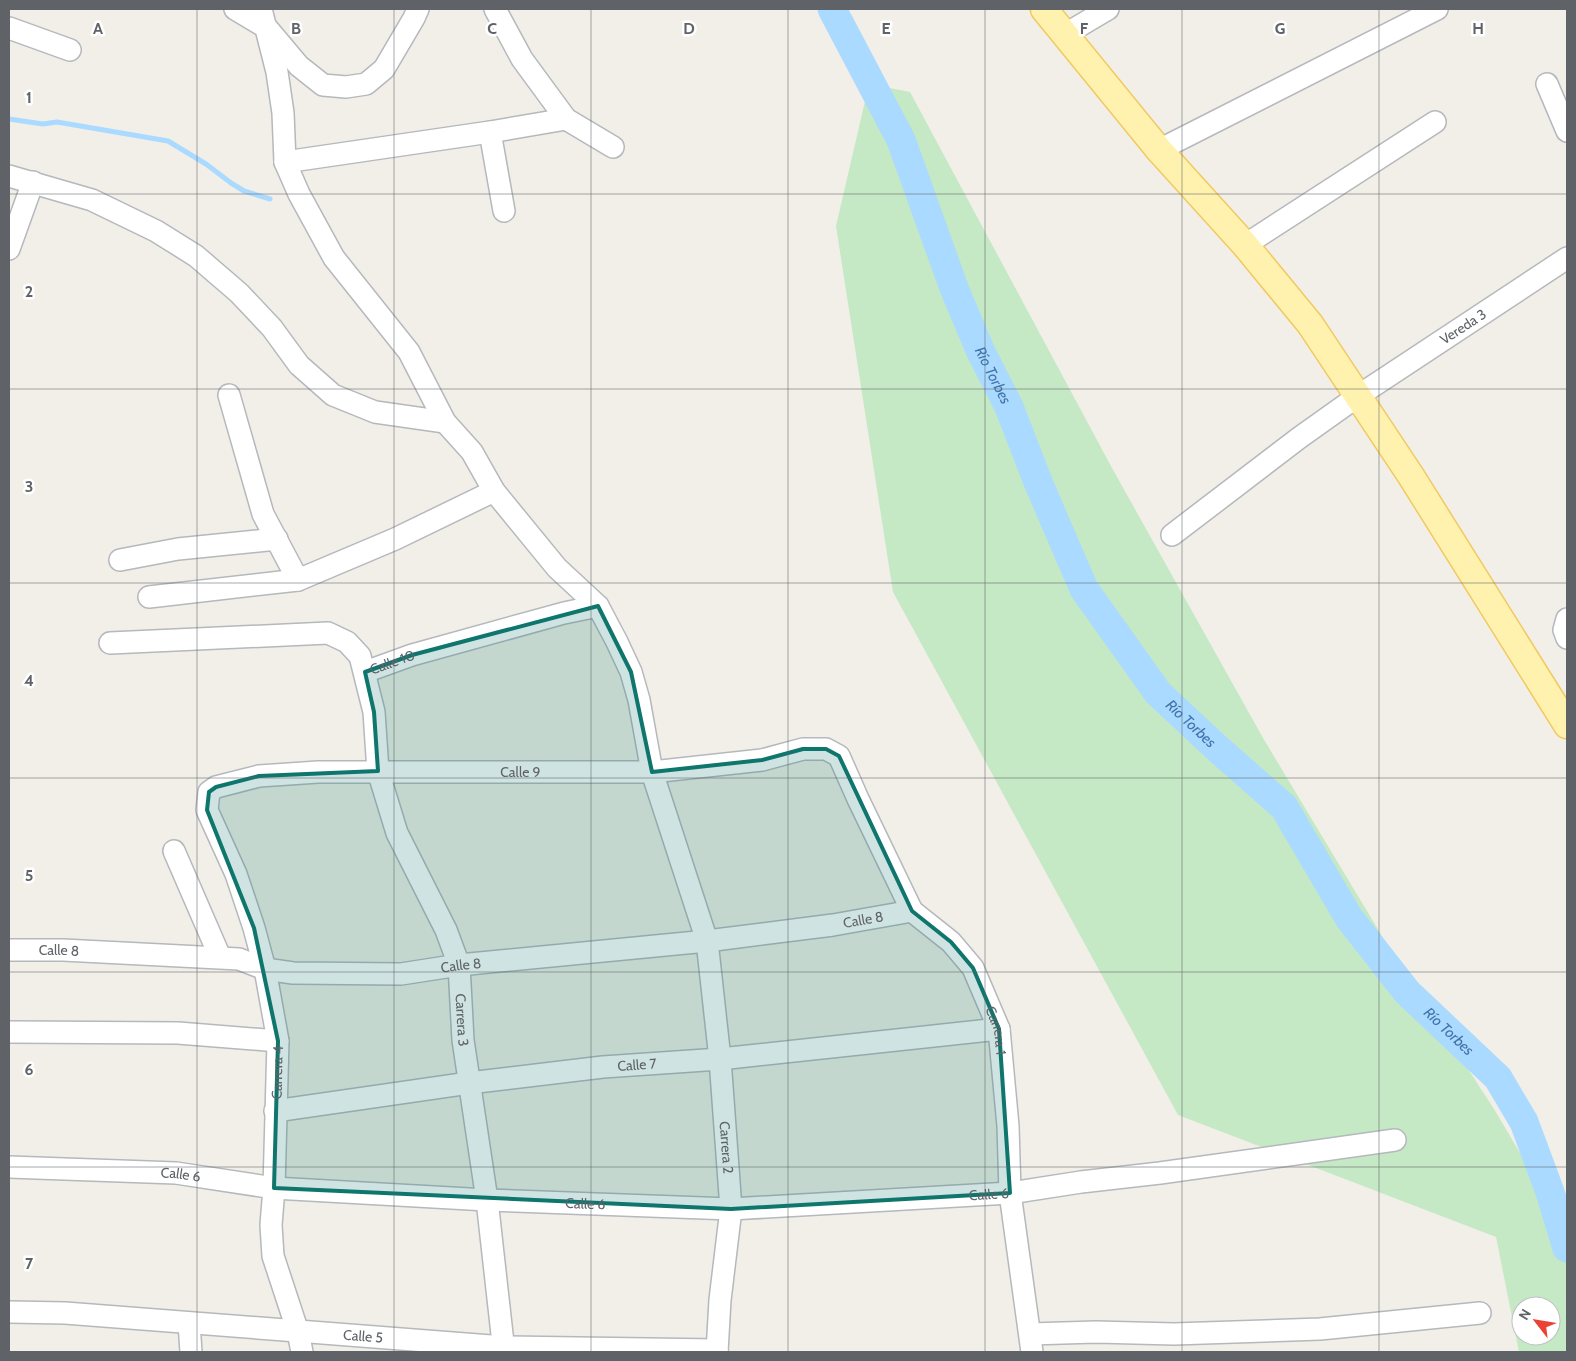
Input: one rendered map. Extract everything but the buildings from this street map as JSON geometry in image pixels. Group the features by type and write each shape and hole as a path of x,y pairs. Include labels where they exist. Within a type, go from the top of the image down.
{"main road":[{"path":"1044,9 1159,150 1245,245 1310,324 1426,500 1567,725"}],"street":[{"path":"235,9 264,18 299,66 323,86 346,87 366,84 384,69 418,9"},
{"path":"495,9 522,59 566,119 613,147"},
{"path":"1064,35 1108,9"},
{"path":"1159,150 1437,9"},
{"path":"264,18 276,72 282,113 285,162 566,119"},
{"path":"9,28 70,50"},
{"path":"1547,84 1567,131"},
{"path":"1245,245 1435,122"},
{"path":"490,132 504,211"},
{"name":"Carrera 2","path":"285,162 299,194 334,258 410,352 445,422 472,452 494,491 557,568 598,606 631,672 639,700 652,772 707,941 720,1059 731,1209 720,1300 717,1351"},
{"path":"9,176 92,200 156,231 196,256 238,293 272,328 299,365 333,395 375,412 445,422"},
{"path":"9,248 33,182"},
{"name":"Vereda 3","path":"1172,535 1299,438 1358,396 1567,258"},
{"path":"229,395 263,514 298,580"},
{"path":"149,597 298,580 395,539 494,491"},
{"path":"120,560 178,549 276,539"},
{"name":"Calle 10","path":"110,643 328,633 347,642 360,656 365,672 412,654 564,613 598,606"},
{"path":"1567,619 1564,630 1567,638"},
{"name":"Carrera 3","path":"365,672 374,712 378,771 397,833 446,930 459,965 463,1040 487,1200 504,1350"},
{"name":"Calle 9","path":"207,800 209,792 216,787 259,776 318,772 378,771 652,772 762,760 804,749 826,748 839,756"},
{"name":"Carrera 1","path":"839,756 912,911 951,942 973,968 999,1029 1005,1080 1010,1193 1031,1343"},
{"name":"Carrera 4","path":"207,800 207,810 236,874 254,928 265,969 278,1041 274,1188 271,1225 273,1256 300,1342"},
{"path":"174,851 220,958"},
{"name":"Calle 8","path":"9,950 63,950 239,959 265,969 293,973 401,974 459,965 707,941 833,925 912,911"},
{"name":"Calle 7","path":"275,1111 469,1082 603,1066 720,1059 999,1029"},
{"path":"9,1032 178,1033 278,1041"},
{"name":"Calle 6","path":"9,1167 176,1173 274,1188 487,1200 731,1209 1010,1193 1395,1140"},
{"name":"Calle 5","path":"9,1312 65,1313 190,1322 300,1342 504,1350 717,1351"},
{"path":"1031,1343 1096,1332 1174,1334 1320,1329 1480,1313"},
{"path":"190,1322 192,1352"}],"highlighted area":[{"path":"598,606 631,672 652,772 762,760 803,749 826,749 839,756 912,911 951,942 973,968 999,1029 1010,1193 731,1209 274,1188 278,1041 254,928 207,810 207,800 209,792 216,787 259,776 378,771 374,712 365,672 412,655"}],"green space":[{"path":"869,84 910,92 1112,468 1263,738 1388,946 1494,1109 1567,1233 1567,1352 1519,1352 1518,1346 1561,1346 1561,1296 1511,1296 1511,1312 1496,1237 1178,1115 893,592 836,226"}],"waterway":[{"name":"Río Torbes","path":"832,9 901,140 954,288 980,350 1009,407 1038,482 1084,589 1158,693 1284,807 1349,918 1407,992 1498,1078 1524,1122 1550,1192 1567,1248"},
{"path":"9,119 43,124 57,122 168,141 206,164 244,191 270,199"}]}
